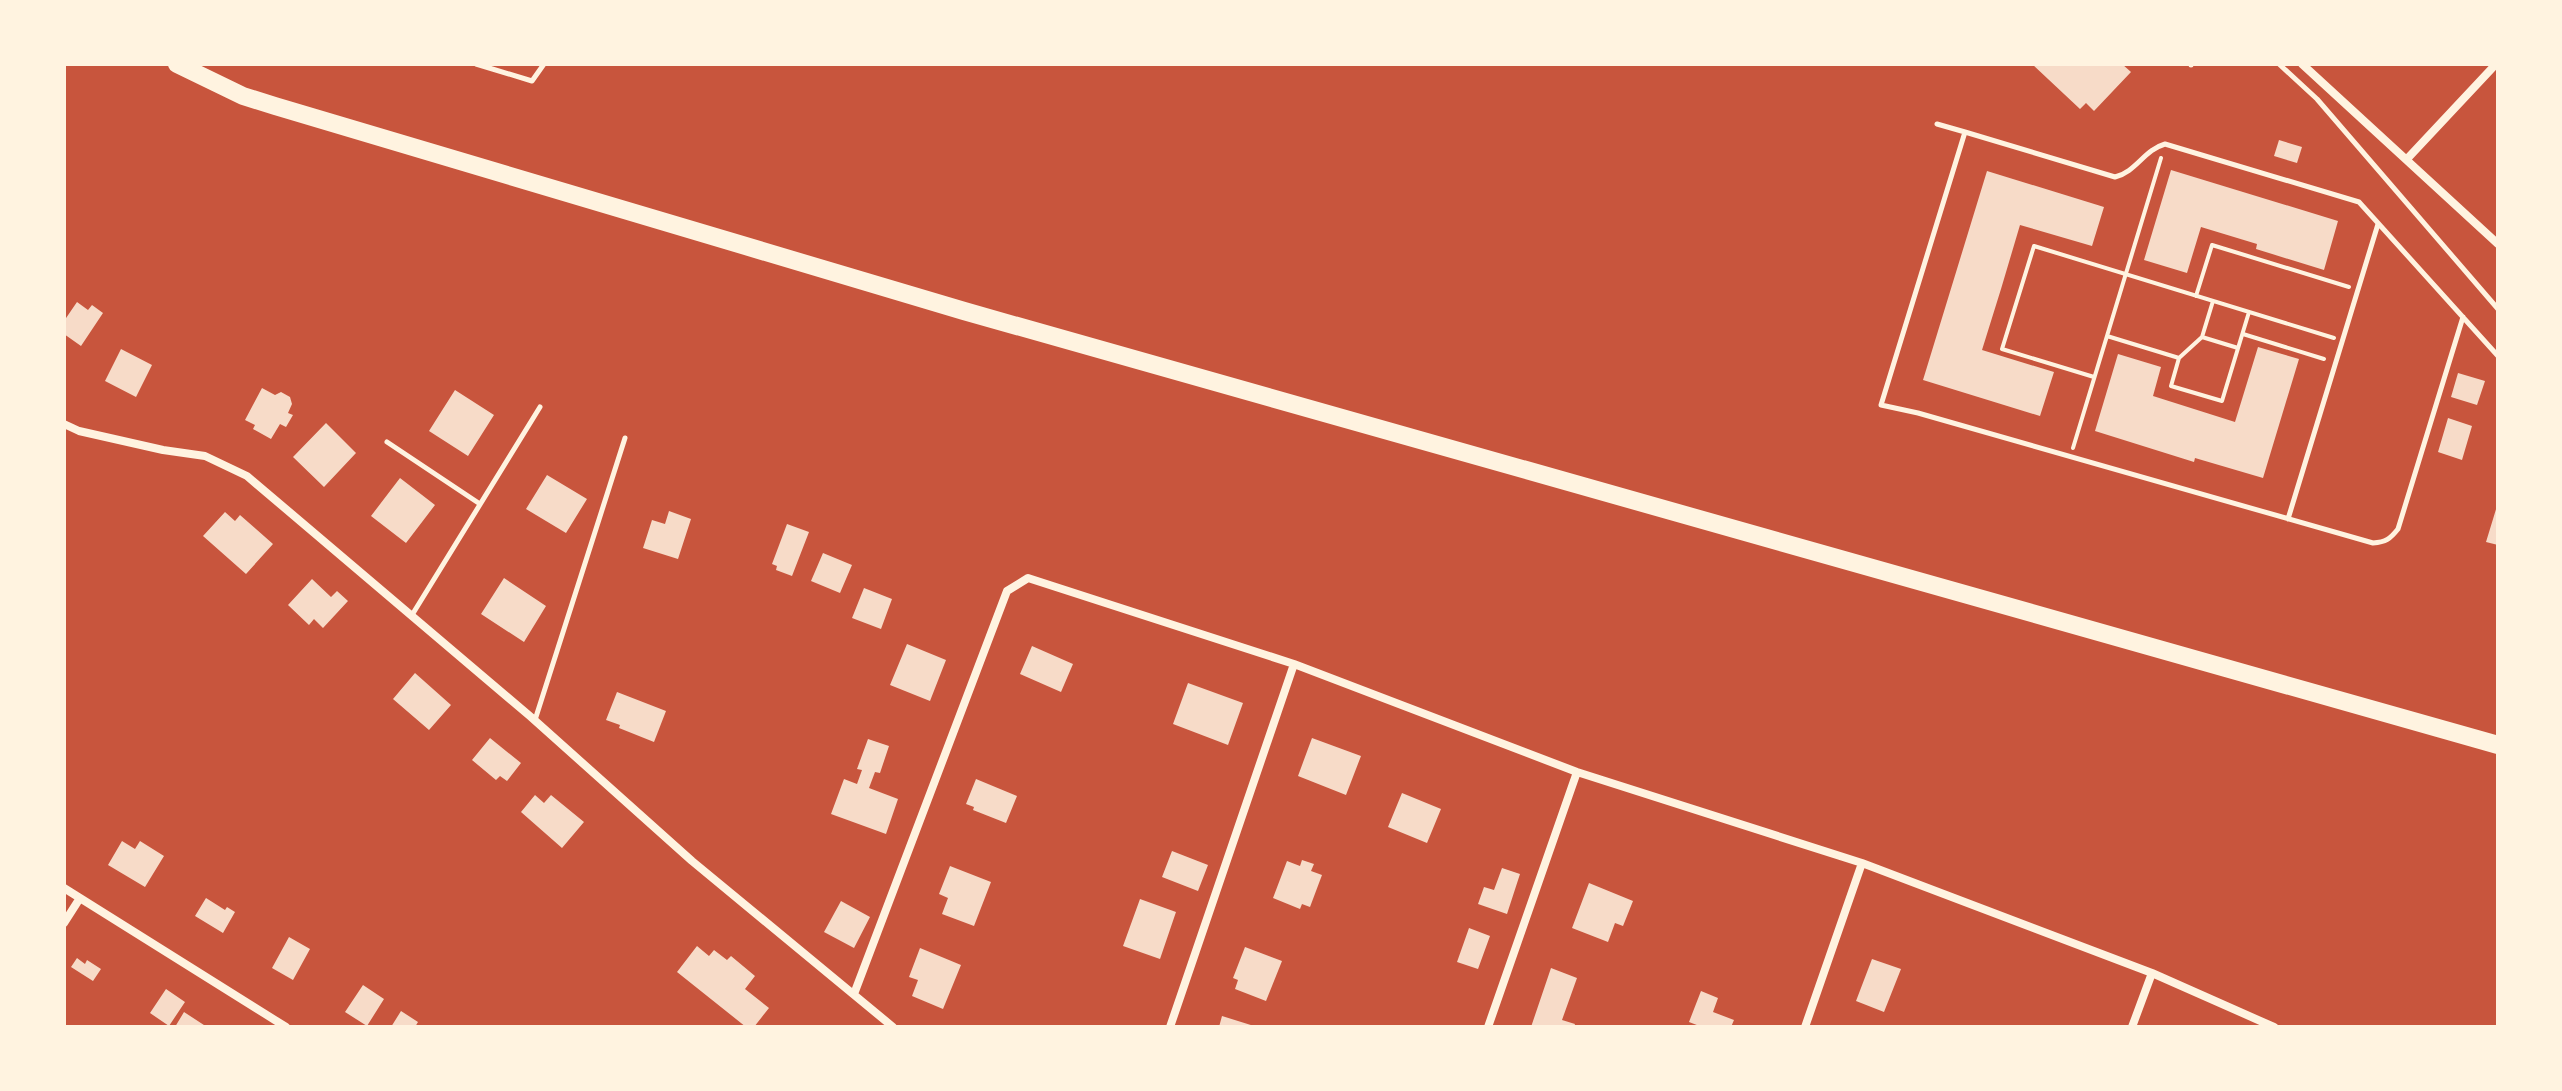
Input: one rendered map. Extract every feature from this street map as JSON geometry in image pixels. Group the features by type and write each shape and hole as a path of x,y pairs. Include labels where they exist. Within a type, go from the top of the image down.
{"main road":[{"path":"177,64 243,96 964,311 2498,745"}],"street":[{"path":"2302,64 2498,244"},
{"path":"2407,159 2496,64"},
{"path":"64,424 79,431 205,456 247,476 535,721 692,861 893,1027"},
{"path":"854,994 1007,591 1028,578 1294,664 1577,772 1862,863 2152,973 2274,1027"},
{"path":"1170,1027 1294,664"},
{"path":"1488,1027 1577,772"},
{"path":"1805,1027 1862,863"},
{"path":"64,888 274,1024 286,1027"},
{"path":"64,923 80,898"},
{"path":"2132,1027 2152,973"}],"lane":[{"path":"476,64 532,81 544,64"},
{"path":"2279,64 2317,99 2498,309"},
{"path":"1937,124 2115,177 2124,175 2148,152 2165,144 2359,202 2498,356"},
{"path":"1965,132 1881,405 2373,543 2384,543 2398,529 2463,317"},
{"path":"2288,519 2378,223"},
{"path":"412,615 540,407"},
{"path":"535,721 625,438"},
{"path":"387,442 480,504"}],"path":[{"path":"2070,456 2165,144"},
{"path":"2196,296 2212,245 2358,290"},
{"path":"2094,377 2002,349 2034,246 2342,341"},
{"path":"2213,301 2202,337 2179,358 2171,386 2222,401 2249,312"},
{"path":"2243,334 2336,363"},
{"path":"2107,336 2179,358"},
{"path":"2202,337 2238,348"}],"building":[{"path":"2032,64 2122,64 2131,72 2094,111 2086,103 2080,109"},
{"path":"2279,140 2302,147 2297,163 2274,156"},
{"path":"2171,170 2338,221 2324,270 2256,249 2257,244 2201,227 2187,273 2144,260"},
{"path":"1987,171 2104,207 2092,246 2020,225 1982,350 2054,372 2040,416 1923,380"},
{"path":"77,302 88,310 92,305 103,313 81,346 64,334 64,321"},
{"path":"2258,347 2299,359 2263,478 2195,458 2194,462 2095,431 2118,354 2161,367 2153,396 2235,422"},
{"path":"121,349 152,365 136,397 105,381"},
{"path":"2458,373 2485,381 2477,405 2451,397"},
{"path":"262,388 275,395 281,392 290,397 292,404 288,413 293,415 286,427 280,424 271,439 253,429 255,425 245,420"},
{"path":"455,390 494,415 468,456 429,431"},
{"path":"2448,418 2472,426 2462,460 2438,452"},
{"path":"326,423 356,453 324,487 293,457"},
{"path":"547,475 587,499 566,533 526,509"},
{"path":"400,478 435,505 406,543 371,516"},
{"path":"2498,507 2498,545 2486,542"},
{"path":"669,511 691,519 678,559 643,548 652,520 665,524"},
{"path":"225,512 235,521 240,515 273,544 246,574 203,536"},
{"path":"787,524 809,532 792,576 776,570 777,566 772,564"},
{"path":"823,553 852,565 840,593 811,581"},
{"path":"504,578 546,606 524,642 481,614"},
{"path":"312,579 331,597 337,591 348,601 323,628 314,619 309,625 288,605"},
{"path":"864,588 892,599 881,629 852,618"},
{"path":"907,644 946,660 930,701 890,685"},
{"path":"1032,646 1073,664 1061,692 1020,674"},
{"path":"415,673 451,705 429,730 393,699"},
{"path":"1188,683 1243,703 1228,745 1173,724"},
{"path":"617,692 666,711 654,742 606,720"},
{"path":"490,738 521,763 507,781 500,776 496,780 472,760"},
{"path":"1312,738 1361,756 1346,795 1298,776"},
{"path":"868,739 889,746 880,773 875,772 869,788 898,799 886,834 831,814 844,779 857,784 862,770 857,769"},
{"path":"976,779 1017,796 1006,823 973,810 974,807 966,804"},
{"path":"1402,793 1441,809 1427,843 1388,827"},
{"path":"535,795 544,803 551,795 584,822 562,848 521,812"},
{"path":"122,841 135,849 140,841 164,856 145,887 108,865"},
{"path":"1172,851 1208,865 1198,891 1162,877"},
{"path":"1302,860 1314,864 1311,871 1322,875 1310,907 1302,904 1300,909 1273,898 1287,861 1300,866"},
{"path":"950,866 991,882 974,926 942,914 948,898 939,894"},
{"path":"1502,868 1520,874 1507,914 1478,904 1484,887 1494,890"},
{"path":"1589,883 1633,901 1623,926 1615,923 1608,942 1572,928"},
{"path":"206,898 225,910 227,907 235,912 223,933 195,916"},
{"path":"1140,899 1176,912 1160,959 1123,946"},
{"path":"841,901 870,917 854,948 824,932"},
{"path":"1469,928 1490,936 1478,969 1457,962"},
{"path":"289,937 310,949 293,980 272,968"},
{"path":"697,946 709,956 714,950 727,960 731,956 755,976 745,989 769,1008 754,1027 746,1027 677,972"},
{"path":"1245,947 1282,961 1266,1001 1235,989 1238,980 1233,978"},
{"path":"920,948 961,965 943,1009 912,996 918,980 909,977"},
{"path":"77,958 101,969 93,981 71,967"},
{"path":"1872,959 1901,969 1884,1012 1856,1001"},
{"path":"1551,968 1577,978 1562,1020 1575,1024 1574,1027 1531,1027"},
{"path":"363,985 384,999 367,1026 345,1012"},
{"path":"166,989 185,1002 169,1026 150,1013"},
{"path":"1701,991 1718,998 1713,1012 1734,1020 1731,1027 1702,1027 1689,1022"},
{"path":"401,1011 418,1022 415,1027 391,1027"},
{"path":"184,1012 207,1027 175,1027"},
{"path":"1222,1016 1254,1026 1254,1027 1219,1027"}]}
